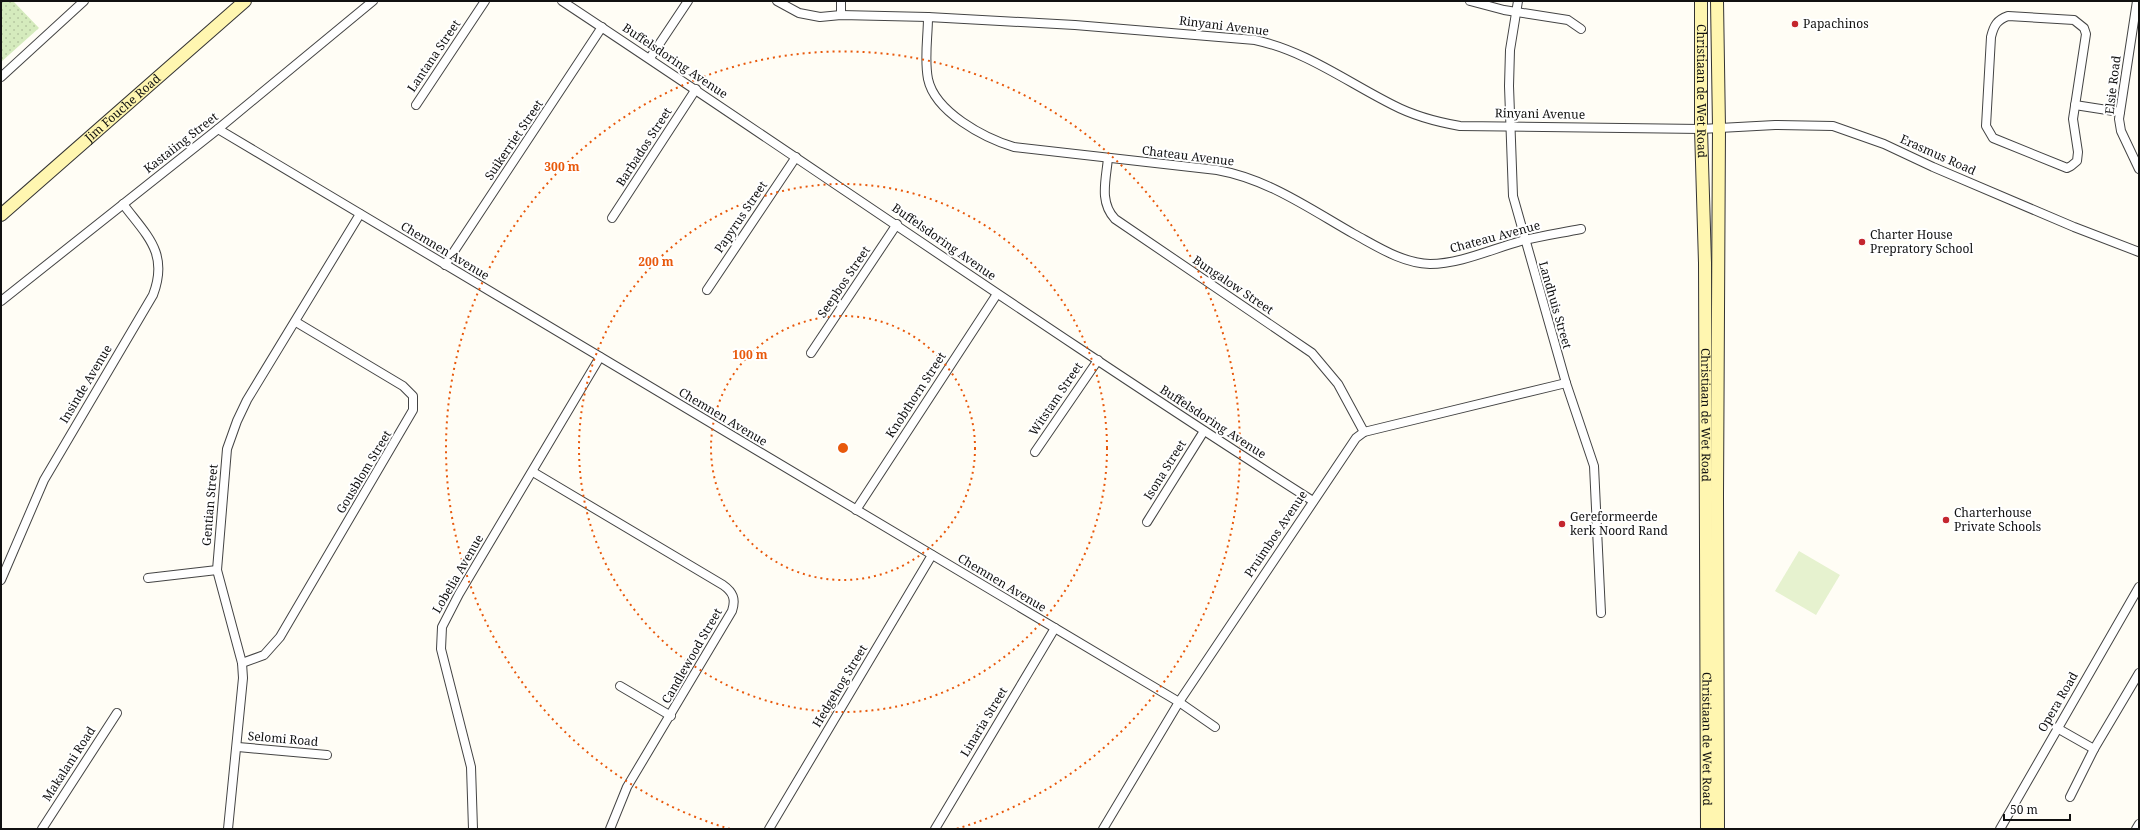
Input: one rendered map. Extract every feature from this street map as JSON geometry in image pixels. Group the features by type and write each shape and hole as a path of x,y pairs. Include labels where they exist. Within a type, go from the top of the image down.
{"main road":[{"name":"Jim Fouche Road","path":"1,215 245,1"},
{"name":"Christiaan de Wet Road","path":"1701,1 1701,129 1705,263 1708,829"},
{"name":"Christiaan de Wet Road","path":"1717,1 1719,128 1717,486 1718,829"}],"street":[{"path":"1,77 84,1"},
{"name":"Kastaiing Street","path":"1,301 218,129 373,1"},
{"name":"Lantana Street","path":"416,105 485,1"},
{"name":"Buffelsdoring Avenue","path":"562,1 650,58 897,224 997,294 1312,501"},
{"path":"650,58 688,1"},
{"name":"Rinyani Avenue","path":"777,1 799,13 812,16 841,15 1075,24 1255,40 1274,44 1298,53 1393,106 1426,118 1460,126 1509,125 1701,129 1719,128"},
{"path":"841,1 841,15"},
{"path":"1470,1 1516,12 1568,20 1581,29"},
{"name":"Landhuis Street","path":"1518,1 1510,50 1509,125 1513,196 1524,240 1566,383 1591,455 1595,473 1601,613"},
{"name":"Elsie Road","path":"2137,1 2120,112 2122,131 2139,169"},
{"path":"2008,16 2074,20 2084,28 2086,34 2075,105 2074,130 2078,152 2077,161 2067,168 2001,142 1989,133 1986,126 1991,37 1996,23 2000,19 2008,16"},
{"name":"Chateau Avenue","path":"928,18 928,78 935,96 954,114 980,132 1014,147 1217,170 1247,177 1278,191 1384,251 1413,262 1428,264 1451,261 1524,240 1581,229"},
{"name":"Suikerriet Street","path":"445,265 602,27"},
{"name":"Barbados Street","path":"612,218 696,89"},
{"path":"2075,105 2120,112"},
{"name":"Erasmus Road","path":"1719,128 1775,125 1833,126 1884,144 1940,170 2139,252"},
{"name":"Chemnen Avenue","path":"218,129 1179,702 1215,727"},
{"name":"Papyrus Street","path":"707,290 796,157"},
{"name":"Bungalow Street","path":"1108,158 1105,201 1108,210 1115,219 1312,353 1338,384 1364,432"},
{"name":"Insinde Avenue","path":"1,580 44,480 153,295 157,283 159,268 155,248 123,204"},
{"name":"Gentian Street","path":"228,829 238,747 243,678 242,663 217,570 227,449 230,437 247,400 296,322 360,214"},
{"name":"Seepbos Street","path":"811,353 897,224"},
{"path":"2122,246 2139,244"},
{"name":"Knobthorn Street","path":"856,510 997,294"},
{"name":"Gousblom Street","path":"242,663 264,655 280,637 413,410 413,396 403,386 296,322"},
{"name":"Lobelia Avenue","path":"472,829 471,767 444,667 441,649 442,627 459,594 533,472 600,357"},
{"name":"Witstam Street","path":"1035,452 1098,360"},
{"name":"Pruimbos Avenue","path":"1104,829 1179,702 1350,445 1364,432 1566,383"},
{"name":"Isona Street","path":"1147,522 1204,431"},
{"name":"Candlewood Street","path":"533,472 723,584 733,594 734,605 732,611 671,716 627,787 610,829"},
{"name":"Hedgehog Street","path":"769,829 932,555"},
{"path":"148,578 217,570"},
{"name":"Opera Road","path":"2000,829 2139,587"},
{"name":"Linaria Street","path":"935,829 1055,628"},
{"path":"2070,797 2094,749 2139,673"},
{"path":"620,686 671,716"},
{"name":"Makalani Road","path":"42,829 117,713"},
{"path":"2057,728 2094,749"},
{"name":"Selomi Road","path":"238,747 327,754"},
{"path":"2136,829 2139,824"}],"green space":[{"path":"1,1 13,1 39,28 1,62"},
{"path":"1799,551 1840,575 1816,615 1775,591"}],"place":[{"name":"Papachinos","path":"1795,24"},
{"name":"Charter House Prepratory School","path":"1862,242"},
{"name":"Charterhouse Private Schools","path":"1946,520"},
{"name":"Gereformeerde kerk Noord Rand","path":"1562,524"}]}
